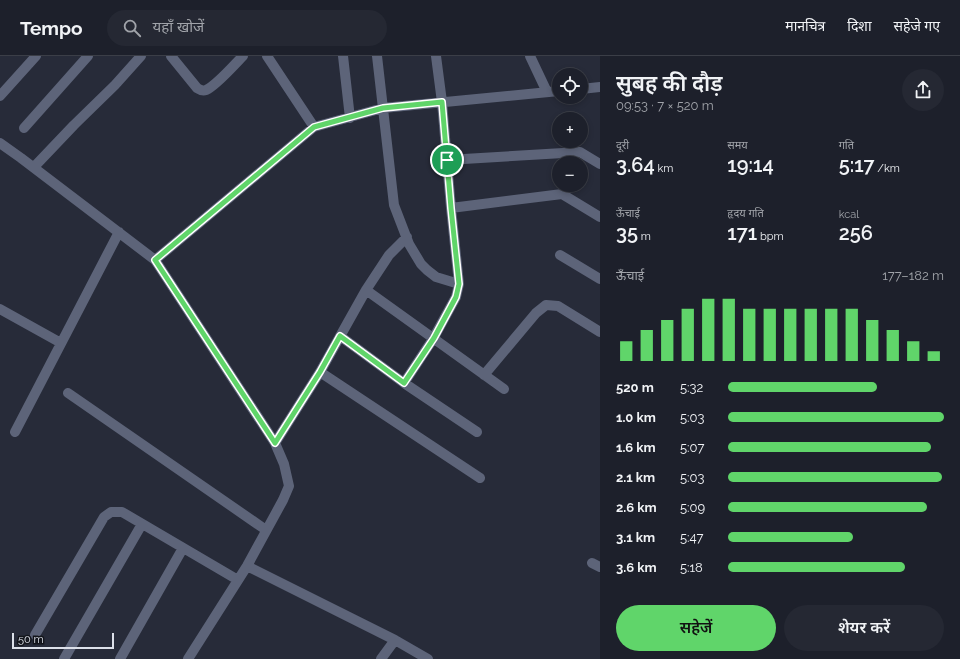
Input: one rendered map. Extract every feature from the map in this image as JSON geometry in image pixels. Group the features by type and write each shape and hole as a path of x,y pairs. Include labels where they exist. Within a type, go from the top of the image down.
{"street":[{"path":"0,96 36,56"},
{"path":"24,128 88,56"},
{"path":"34,167 115,85 141,56"},
{"path":"171,56 197,88 202,90 207,90 213,86 243,56"},
{"path":"267,56 314,127"},
{"path":"343,56 350,118"},
{"path":"377,56 394,205 409,244 421,264 436,277 459,284"},
{"path":"404,383 434,338 456,297 459,284 442,102 436,56"},
{"path":"530,56 547,92"},
{"path":"588,89 600,88"},
{"path":"155,260 314,127 383,108 552,92"},
{"path":"0,143 34,167 155,260 275,443 284,464 289,486 283,500 247,566 188,659"},
{"path":"447,160 580,152 600,164"},
{"path":"451,208 562,194 600,217"},
{"path":"15,432 119,232"},
{"path":"275,443 320,372 366,290 389,255 407,237"},
{"path":"560,255 600,279"},
{"path":"366,290 504,389"},
{"path":"484,375 536,313 546,305 558,306 600,332"},
{"path":"0,310 61,343"},
{"path":"340,336 404,383 477,432"},
{"path":"320,372 480,478"},
{"path":"68,393 266,530"},
{"path":"35,635 104,517 111,512 122,512 238,580"},
{"path":"64,659 142,524"},
{"path":"120,659 183,548"},
{"path":"247,566 395,640 428,659"},
{"path":"381,659 395,640"}],"route":[{"path":"442,102 447,160 459,284 456,297 434,338 404,383 340,336 320,372 275,443 155,260 314,127 383,108 442,102"}]}
